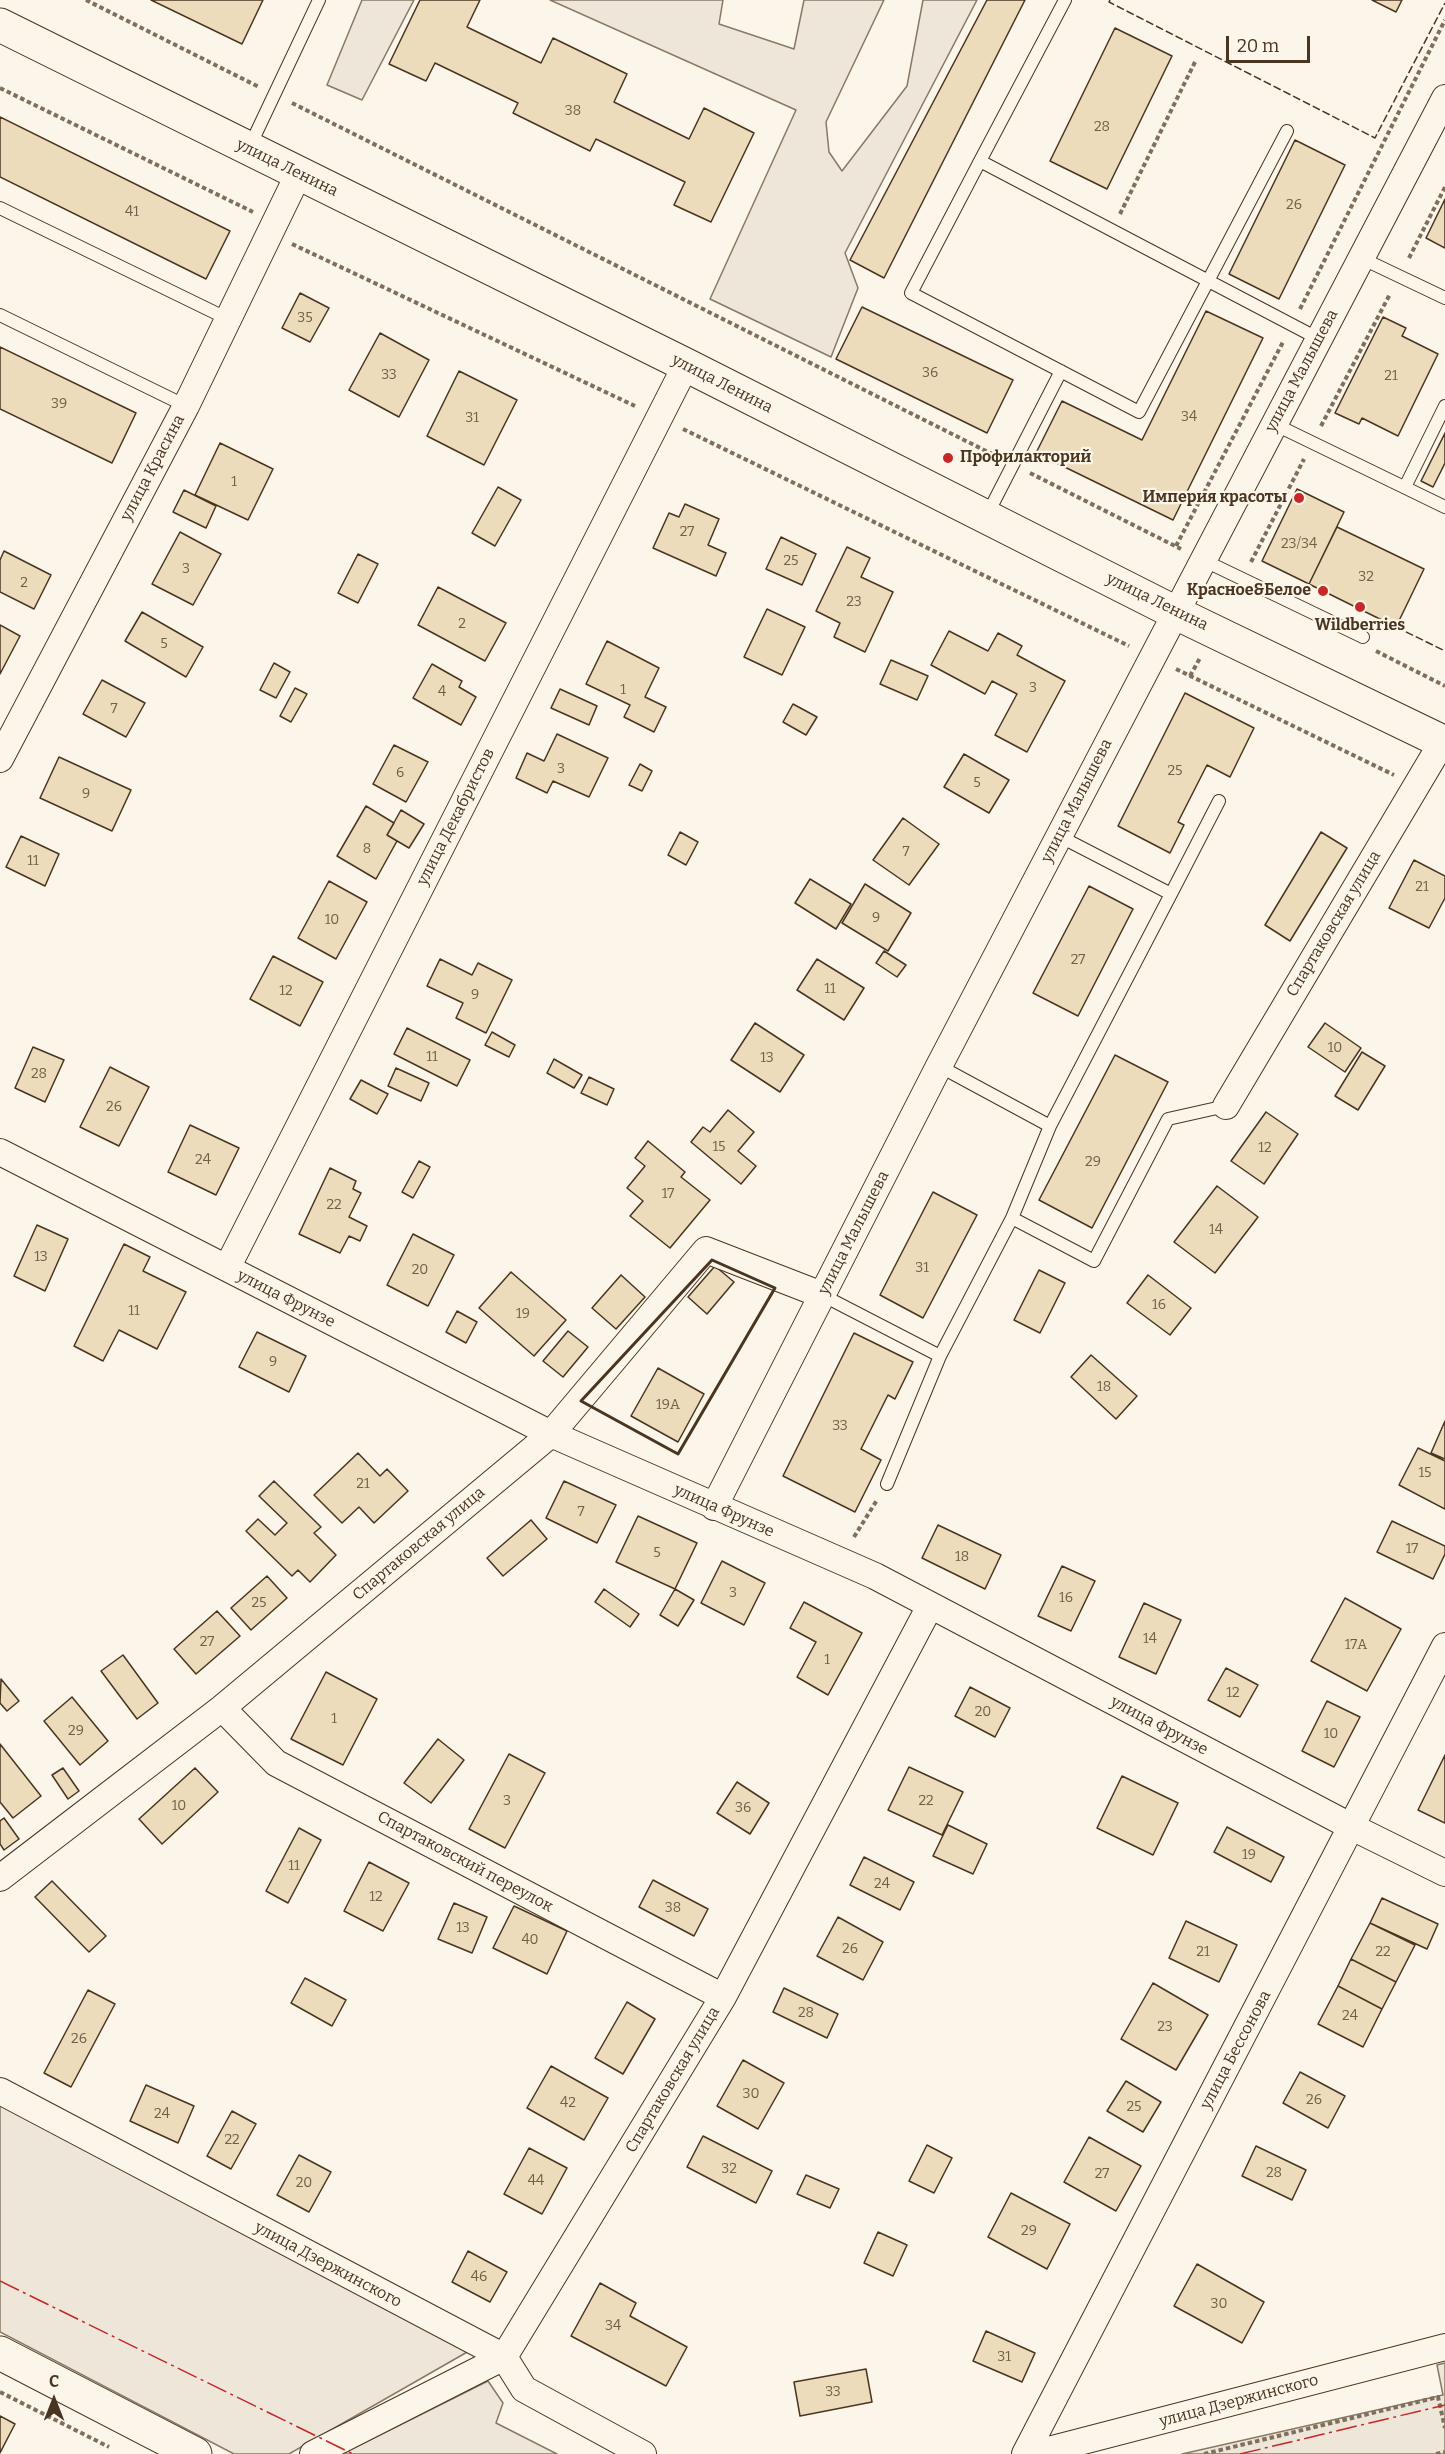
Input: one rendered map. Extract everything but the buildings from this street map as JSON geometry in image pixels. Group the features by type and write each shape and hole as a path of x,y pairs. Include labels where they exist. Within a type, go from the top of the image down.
{"main road":[{"name":"улица Ленина","path":"0,25 686,365 1176,613 1444,742"},
{"path":"0,2353 195,2454"}],"street":[{"name":"улица Малышева","path":"714,1507 939,1066 1445,98"},
{"name":"улица Красина","path":"0,759 186,406 299,173"},
{"name":"улица Декабристов","path":"227,1268 686,365"},
{"name":"Спартаковская улица","path":"1226,1106 1444,742"},
{"name":"улица Фрунзе","path":"0,1152 551,1434 840,1561 1445,1874"},
{"name":"Спартаковская улица","path":"0,1878 222,1708 551,1434 706,1250 822,1295"},
{"name":"Спартаковская улица","path":"504,2357 723,1997 930,1606"},
{"name":"улица Бессонова","path":"1025,2454 1445,1646"},
{"name":"Спартаковский переулок","path":"222,1708 276,1763 723,1997"},
{"name":"улица Дзержинского","path":"0,2091 504,2357"},
{"name":"улица Дзержинского","path":"1033,2454 1445,2347"},
{"path":"313,2454 504,2357 524,2389 643,2454"}],"lane":[{"path":"249,149 319,0"},
{"path":"1065,0 911,293 1139,412 1287,131"},
{"path":"980,161 1319,339"},
{"path":"0,208 228,319"},
{"path":"1361,258 1445,298"},
{"path":"0,315 186,406"},
{"path":"987,516 1061,371"},
{"path":"1405,487 1445,406"},
{"path":"1274,424 1445,507"},
{"path":"1203,560 1363,637"},
{"path":"887,1484 940,1356 1012,1218 1050,1126 1219,801"},
{"path":"1059,836 1171,894"},
{"path":"939,1066 1050,1126"},
{"path":"1012,1218 1095,1261 1168,1119 1226,1106"},
{"path":"822,1295 940,1356"}],"path":[{"path":"86,0 1203,560"},
{"path":"1176,546 1292,325 1445,21"},
{"path":"1112,230 1196,60"},
{"path":"0,88 275,222 290,243 660,418 1416,786"},
{"path":"1363,637 1364,645 1445,686"},
{"path":"840,1561 887,1484"},
{"path":"0,2392 113,2449"},
{"path":"1204,2454 1438,2397 1445,2428"},
{"path":"1436,2454 1445,2452"}],"shaded area":[{"path":"362,0 414,0 362,100 327,85"},
{"path":"550,0 723,0 719,24 794,49 804,0 884,0 826,122 829,152 842,171 907,86 923,0 977,0 845,253 858,288 831,357 710,299 796,110"},
{"path":"0,2103 476,2347 289,2454 234,2454 0,2332"},
{"path":"1445,2363 1445,2454 1182,2454 1443,2395 1437,2365"},
{"path":"488,2381 503,2403 496,2423 557,2454 342,2454"}],"fence":[{"path":"1110,0 1109,2 1375,138 1445,3"},
{"path":"1396,627 1445,651"}],"wall":[{"path":"712,1260 775,1288 678,1454 581,1401 712,1260"}],"power":[{"path":"0,2281 353,2454"},
{"path":"1240,2454 1445,2405"}],"place":[{"name":"Профилакторий","path":"948,458"},
{"name":"Империя красоты","path":"1299,498"},
{"name":"Красное&Белое","path":"1323,591"},
{"name":"Wildberries","path":"1360,607"}]}
